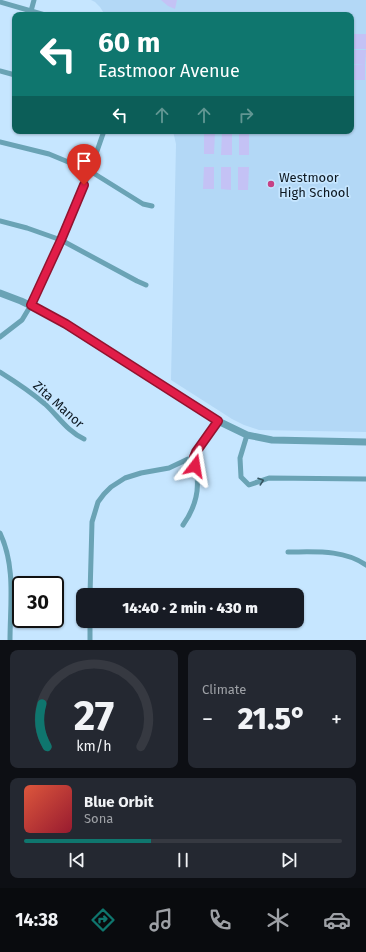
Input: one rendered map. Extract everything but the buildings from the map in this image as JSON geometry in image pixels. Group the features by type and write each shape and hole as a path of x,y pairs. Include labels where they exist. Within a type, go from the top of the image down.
{"street":[{"path":"30,11 34,0"},
{"path":"0,2 34,12"},
{"path":"0,71 12,74"},
{"path":"0,337 22,320 31,305 61,240 90,171 103,134"},
{"path":"0,142 49,154 90,171 143,204 152,206"},
{"path":"0,222 27,228 61,240 137,281 146,284"},
{"path":"0,293 31,305 66,324 218,421 247,435 286,441 366,442"},
{"name":"Zita Manor","path":"0,372 31,393 58,417 72,432 84,439"},
{"path":"183,525 192,508 197,493 198,479 194,457 218,421"},
{"path":"247,435 240,458 241,477 249,485 270,478 366,479"},
{"path":"90,588 92,522 98,502 104,494 111,487 125,478 141,473 169,468 188,459"},
{"path":"0,534 8,553 10,570 10,640"},
{"path":"288,552 339,554 350,556 366,565"},
{"path":"90,628 90,640"}],"shaded area":[{"name":"Westmoor High School","path":"91,0 366,0 366,432 259,430 232,419 171,380 176,144 174,134 354,134 354,12 103,12 95,2"},
{"path":"161,0 177,0 175,9 168,6"},
{"path":"354,34 366,34 366,49 354,49"},
{"path":"354,50 366,50 365,65 354,64"},
{"path":"354,65 365,65 365,80 354,80"},
{"path":"204,134 215,134 214,154 204,154"},
{"path":"222,134 232,134 232,155 221,155"},
{"path":"239,134 249,134 249,155 239,155"},
{"path":"204,167 214,167 214,189 203,189"},
{"path":"221,167 231,167 231,190 221,189"},
{"path":"238,167 249,167 248,190 238,190"}],"place":[{"name":"Westmoor High School","path":"271,184"}],"route":[{"path":"84,185 31,305 66,324 218,421 209,436 196,452 194,457 195,466"}]}
